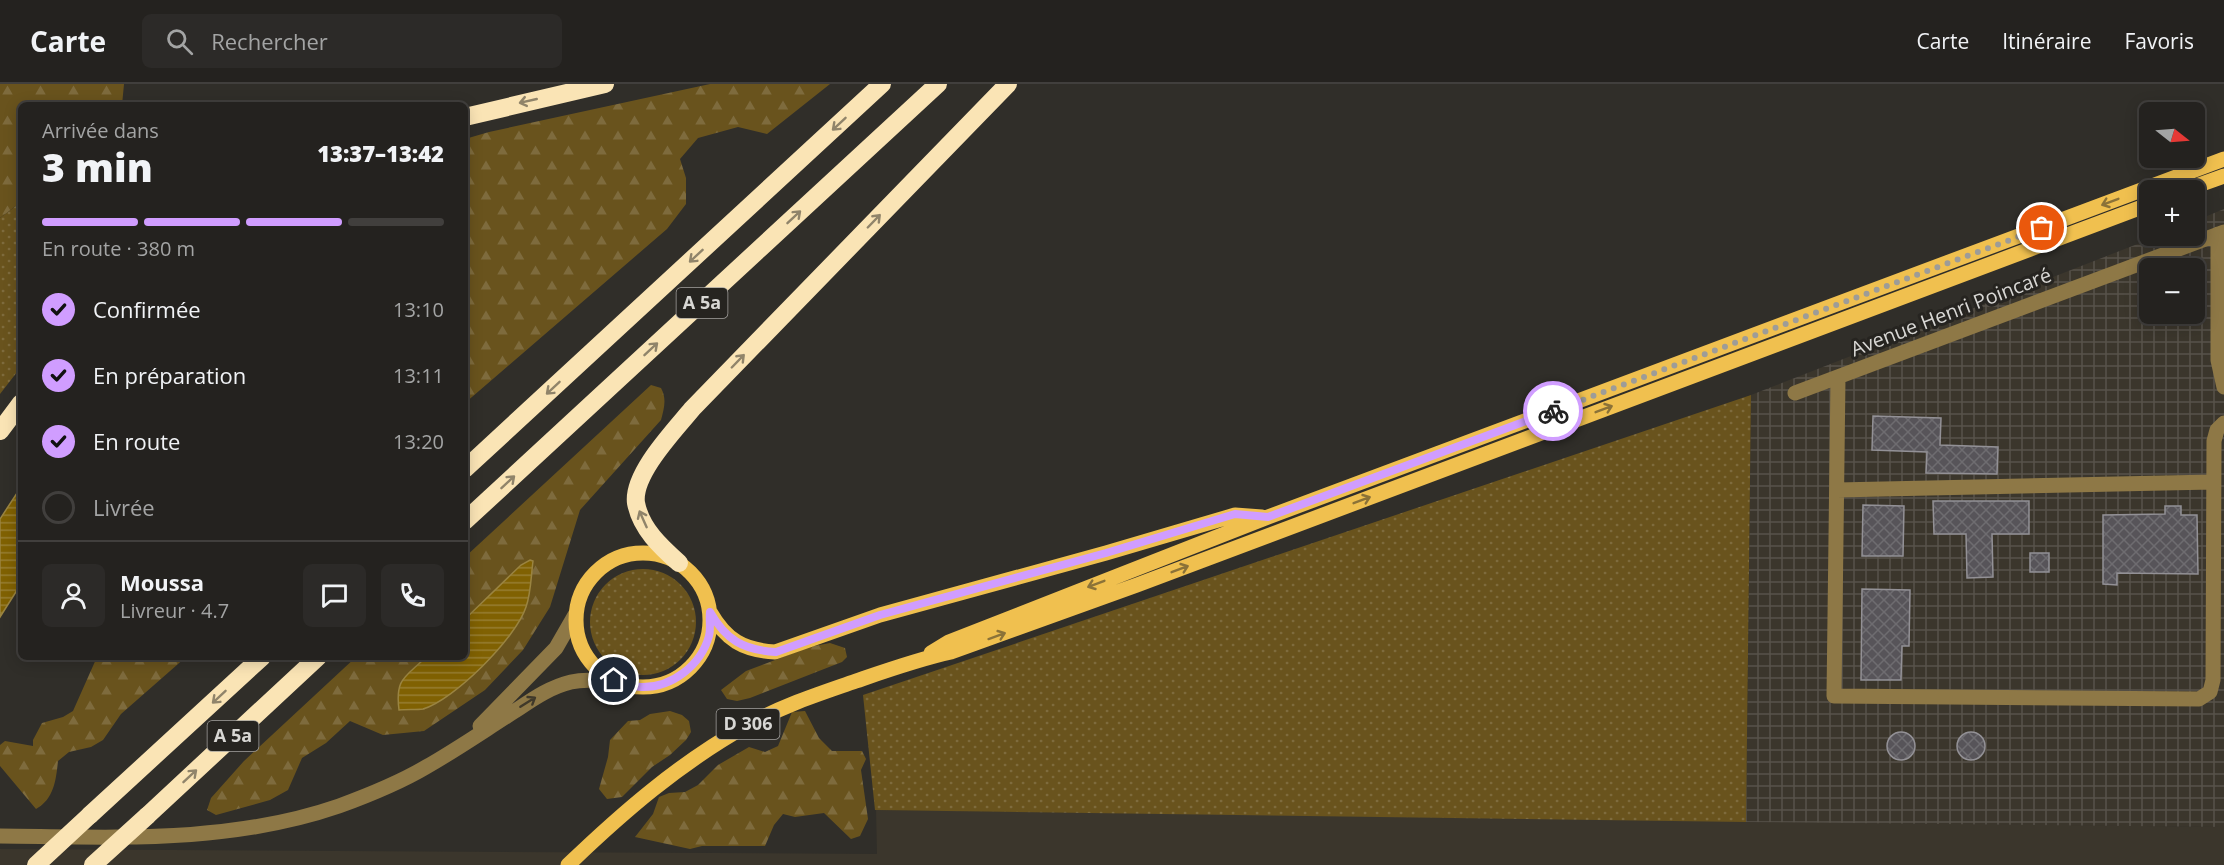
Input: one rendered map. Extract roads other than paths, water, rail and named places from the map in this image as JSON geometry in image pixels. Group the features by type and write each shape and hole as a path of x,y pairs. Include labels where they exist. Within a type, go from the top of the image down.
{"highway":[{"path":"468,116 605,84"},
{"name":"A 5a","path":"468,466 882,84"},
{"name":"A 5a","path":"468,518 938,84"},
{"path":"679,564 658,544 642,522 636,502 639,483 650,462 692,408 1008,84"},
{"path":"0,431 18,407"},
{"name":"A 5a","path":"36,865 259,660"},
{"name":"A 5a","path":"93,865 315,660"}],"main road":[{"name":"D 306","path":"921,659 949,642 1268,517 2224,159"},
{"path":"2205,183 2224,176"},
{"name":"D 306","path":"568,865 649,791 695,757 748,725 795,702 921,659 951,652 1137,585 2139,208"},
{"path":"710,612 709,635 699,657 685,674 663,683 642,687 602,675 587,659 577,639 575,615 583,588 598,570 619,556 640,553 661,556 679,564 704,592 710,612 721,631 735,641 762,651 776,652 880,615 1106,553 1235,514 1268,517"}],"street":[{"name":"Avenue Henri Poincaré","path":"1795,393 2221,233"},
{"path":"2221,233 2218,360 2224,387"},
{"path":"1838,378 1834,696 2199,699 2210,693 2213,680 2214,441 2217,430 2224,423"},
{"path":"1837,490 2213,483"},
{"path":"461,745 556,648 575,615"},
{"path":"0,836 160,837 223,832 284,821 337,806 392,786 426,768 548,690 582,681 626,684"}]}
